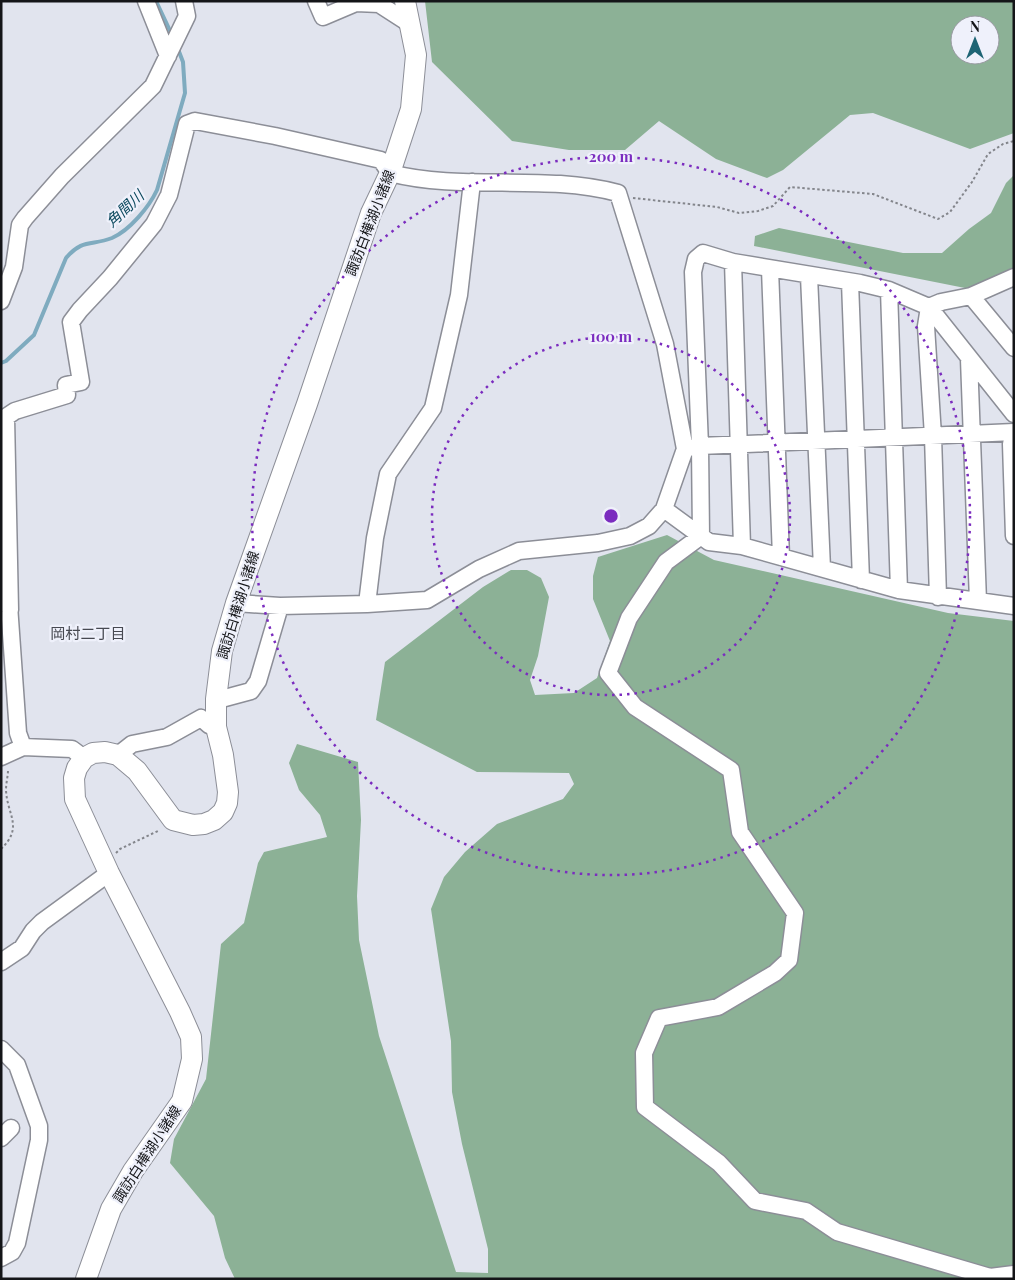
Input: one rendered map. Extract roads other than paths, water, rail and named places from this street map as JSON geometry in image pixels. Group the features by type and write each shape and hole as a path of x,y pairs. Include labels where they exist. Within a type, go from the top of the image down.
{"main road":[{"name":"諏訪白樺湖小諸線","path":"118,755 137,771 173,820 193,825 204,824 214,820 223,812 227,803 228,792 223,755 216,727 216,699 222,651 236,603 307,404 371,213 390,173 411,109 416,55 405,1"},
{"path":"84,758 93,753 105,752 118,755"},
{"name":"諏訪白樺湖小諸線","path":"84,758 77,768 74,778 73,790 75,799 107,868 180,1012 190,1037 192,1059 182,1100 133,1171 111,1209 86,1279"}],"street":[{"path":"146,1 169,53"},
{"path":"1,301 14,267 20,225 62,176 153,86 188,16 184,1"},
{"path":"316,1 323,18 356,3 379,4 387,5 410,24"},
{"path":"84,758 72,749 12,752 18,733 6,607 6,417 15,411 67,395 66,385 81,382 71,322 154,224 169,195 187,124 194,121 276,136 381,160 390,173 414,179 546,183 580,186 618,193 665,344 693,448 664,509 648,526 630,536 598,543 519,552 479,569 427,600 367,604 280,606 236,603"},
{"path":"367,604 374,538 388,474 432,408 459,295 472,182"},
{"path":"701,536 693,448 693,272 696,259 703,253 733,262 889,290 929,307 969,360 1014,414"},
{"path":"733,262 742,546"},
{"path":"770,269 781,557"},
{"path":"810,276 822,568"},
{"path":"929,307 941,302 971,296 1014,277"},
{"path":"850,282 861,580"},
{"path":"889,290 899,590"},
{"path":"971,296 1014,348"},
{"path":"929,307 926,326 933,436 938,597"},
{"path":"969,360 978,601"},
{"path":"693,448 1014,432"},
{"path":"1014,443 1011,444 1014,536"},
{"path":"664,509 709,542 742,546 899,590 938,597 1014,606"},
{"path":"701,536 666,562 628,618 608,673 634,707 732,770 740,832 795,913 789,960 775,973 718,1007 659,1018 644,1053 644,1107 719,1163 755,1201 806,1211 837,1232 990,1277 1014,1274"},
{"path":"225,698 251,691 258,681 280,606"},
{"path":"118,755 132,744 167,738 201,718 209,725 216,727"},
{"path":"1,962 22,948 33,931 42,922 107,868"},
{"path":"1,1049 16,1065 40,1126 39,1140 16,1243 12,1252 1,1258"}],"waterway":[{"name":"角間川","path":"156,1 172,35"},
{"name":"角間川","path":"1,363 6,361 34,335 66,258 83,245 112,238 126,230 154,197 185,93 183,62 178,49"}],"district":[{"name":"岡村二丁目","path":"88,634"}]}
